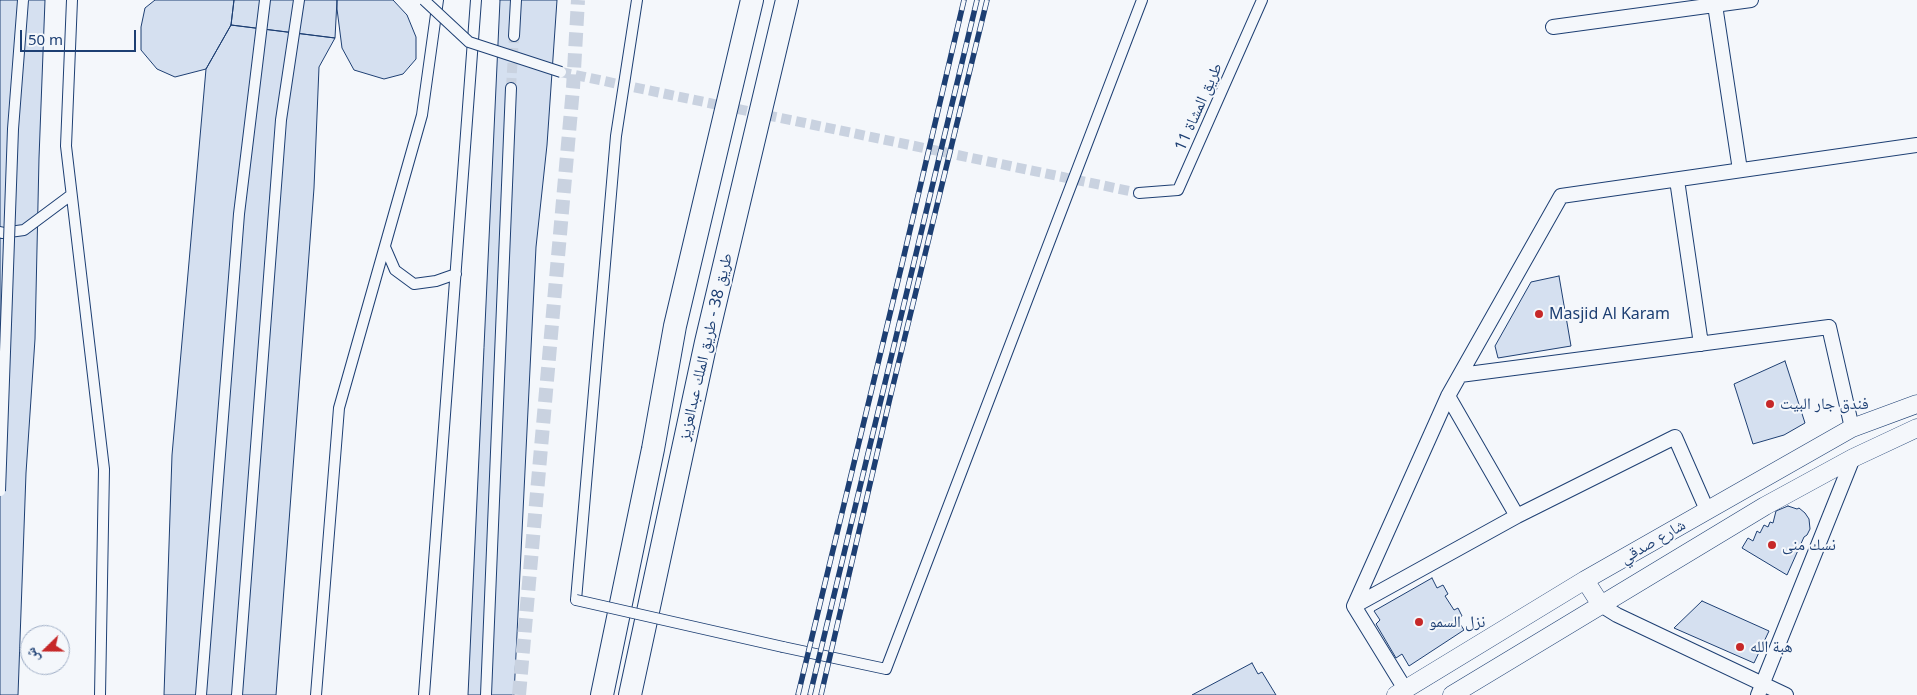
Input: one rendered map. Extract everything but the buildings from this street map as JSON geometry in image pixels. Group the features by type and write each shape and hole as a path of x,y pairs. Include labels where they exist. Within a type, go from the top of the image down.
{"main road":[{"name":"طريق 38 - طريق الملك عبدالعزيز","path":"602,695 676,326 752,0"},
{"name":"طريق 38 - طريق الملك عبدالعزيز","path":"630,695 706,342 787,0"}],"street":[{"path":"0,491 13,129 24,0"},
{"path":"72,0 66,146 104,469 100,695"},
{"path":"201,695 239,214 265,0"},
{"path":"237,695 281,120 299,0"},
{"path":"424,0 469,42 561,72"},
{"path":"316,695 340,408 422,115 438,0"},
{"path":"424,695 476,0"},
{"path":"514,36 516,0"},
{"path":"637,0 616,136 576,600 886,669 1142,0"},
{"name":"طريق المشاة 11","path":"1139,192 1178,190 1262,0"},
{"path":"1553,27 1751,0"},
{"path":"1715,5 1740,170"},
{"path":"486,695 511,88"},
{"path":"1354,606 1448,396 1561,196 1917,145"},
{"path":"1676,180 1701,344"},
{"path":"0,232 2,234 24,230 72,195"},
{"path":"385,247 395,270 414,284 436,281 456,274"},
{"path":"1460,375 1829,327 1852,428"},
{"path":"1448,396 1516,516"},
{"name":"شارع صدقي","path":"1403,693 1585,580 1852,428 1917,404"},
{"name":"شارع صدقي","path":"1452,695 1765,506 1853,458 1917,428"},
{"path":"1354,606 1516,516 1676,436 1707,510"},
{"path":"1761,690 1853,458"},
{"path":"1585,580 1601,605 1616,615 1761,690 1786,695"},
{"path":"1354,606 1403,693"}],"tunnel":[{"path":"519,695 573,88 578,0"},
{"path":"511,88 514,36"},
{"path":"561,72 1139,193"}],"railway":[{"path":"798,695 964,0"},
{"path":"810,695 977,0"},
{"path":"821,695 890,398 987,0"}],"place":[{"name":"Masjid Al Karam","path":"1539,314"},
{"name":"فندق جار البيت","path":"1770,404"},
{"name":"نسك منى","path":"1772,545"},
{"name":"نزل السمو","path":"1419,622"},
{"name":"هبة الله","path":"1740,647"}]}
